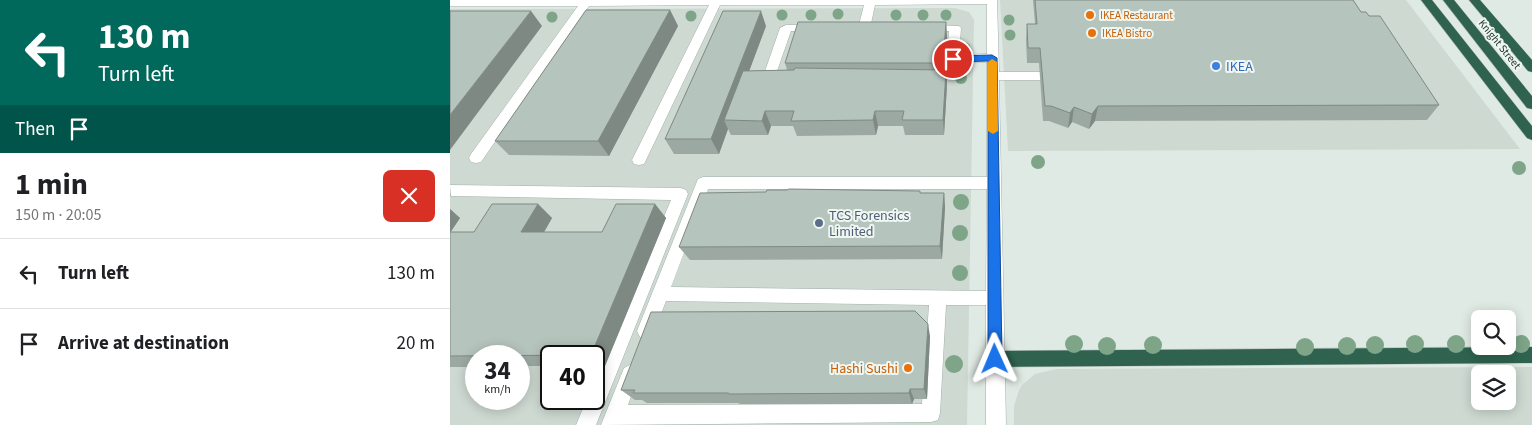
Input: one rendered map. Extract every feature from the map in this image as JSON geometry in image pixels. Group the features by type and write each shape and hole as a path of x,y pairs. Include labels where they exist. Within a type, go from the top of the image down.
{"highway":[{"path":"1426,0 1532,135"},
{"name":"Knight Street","path":"1448,0 1532,105"},
{"name":"Knight Street","path":"1474,0 1532,66"},
{"path":"1485,0 1532,66"},
{"path":"995,359 1532,355"}],"street":[{"path":"452,5 552,1 992,1 996,425"},
{"path":"640,160 722,1"},
{"path":"770,74 786,28 869,28 870,1"},
{"path":"476,158 586,2"},
{"path":"910,28 955,28 953,59 992,58"},
{"path":"992,76 1040,76"},
{"path":"938,297 931,413 613,420 703,183 993,183"},
{"path":"451,190 681,194 586,425"},
{"path":"660,294 994,298"}],"shaded area":[{"name":"IKEA","path":"1000,0 1406,0 1520,149 1008,151"},
{"path":"955,8 969,12 974,20 967,425 450,425 450,9"},
{"path":"1471,367 1471,410 1516,410 1516,367 1532,367 1532,425 1014,425 1014,406 1019,390 1035,374 1056,369"}],"building":[{"name":"IKEA","path":"1035,0 1353,0 1361,12 1366,12 1369,16 1380,16 1439,105 1098,106 1092,114 1074,107 1070,113 1051,106 1045,106 1040,48 1028,48 1027,24 1037,24"},
{"path":"586,10 670,10 598,141 495,141"},
{"path":"450,11 531,11 450,115"},
{"path":"723,11 761,11 711,139 665,139"},
{"path":"798,22 946,22 943,63 785,63"},
{"path":"795,68 946,70 943,120 902,120 904,111 875,111 873,120 791,121 794,111 765,111 762,121 724,120 743,71 794,70"},
{"path":"767,190 944,193 940,246 679,247 700,193 766,192"},
{"path":"492,204 538,204 521,232 602,232 616,204 655,204 595,345 540,345 540,355 530,355 530,345 465,345 465,356 450,356 450,232 474,232"},
{"path":"915,311 928,324 924,389 910,389 909,393 730,394 633,393 635,390 621,390 651,312"}],"slow traffic":[{"path":"992,62 993,131"}],"place":[{"name":"IKEA Restaurant","path":"1090,15"},
{"name":"IKEA Bistro","path":"1092,33"},
{"name":"IKEA","path":"1216,66"},
{"name":"TCS Forensics Limited","path":"819,223"},
{"name":"Hashi Sushi","path":"908,368"}],"route":[{"path":"953,59 992,58 995,359"}]}
